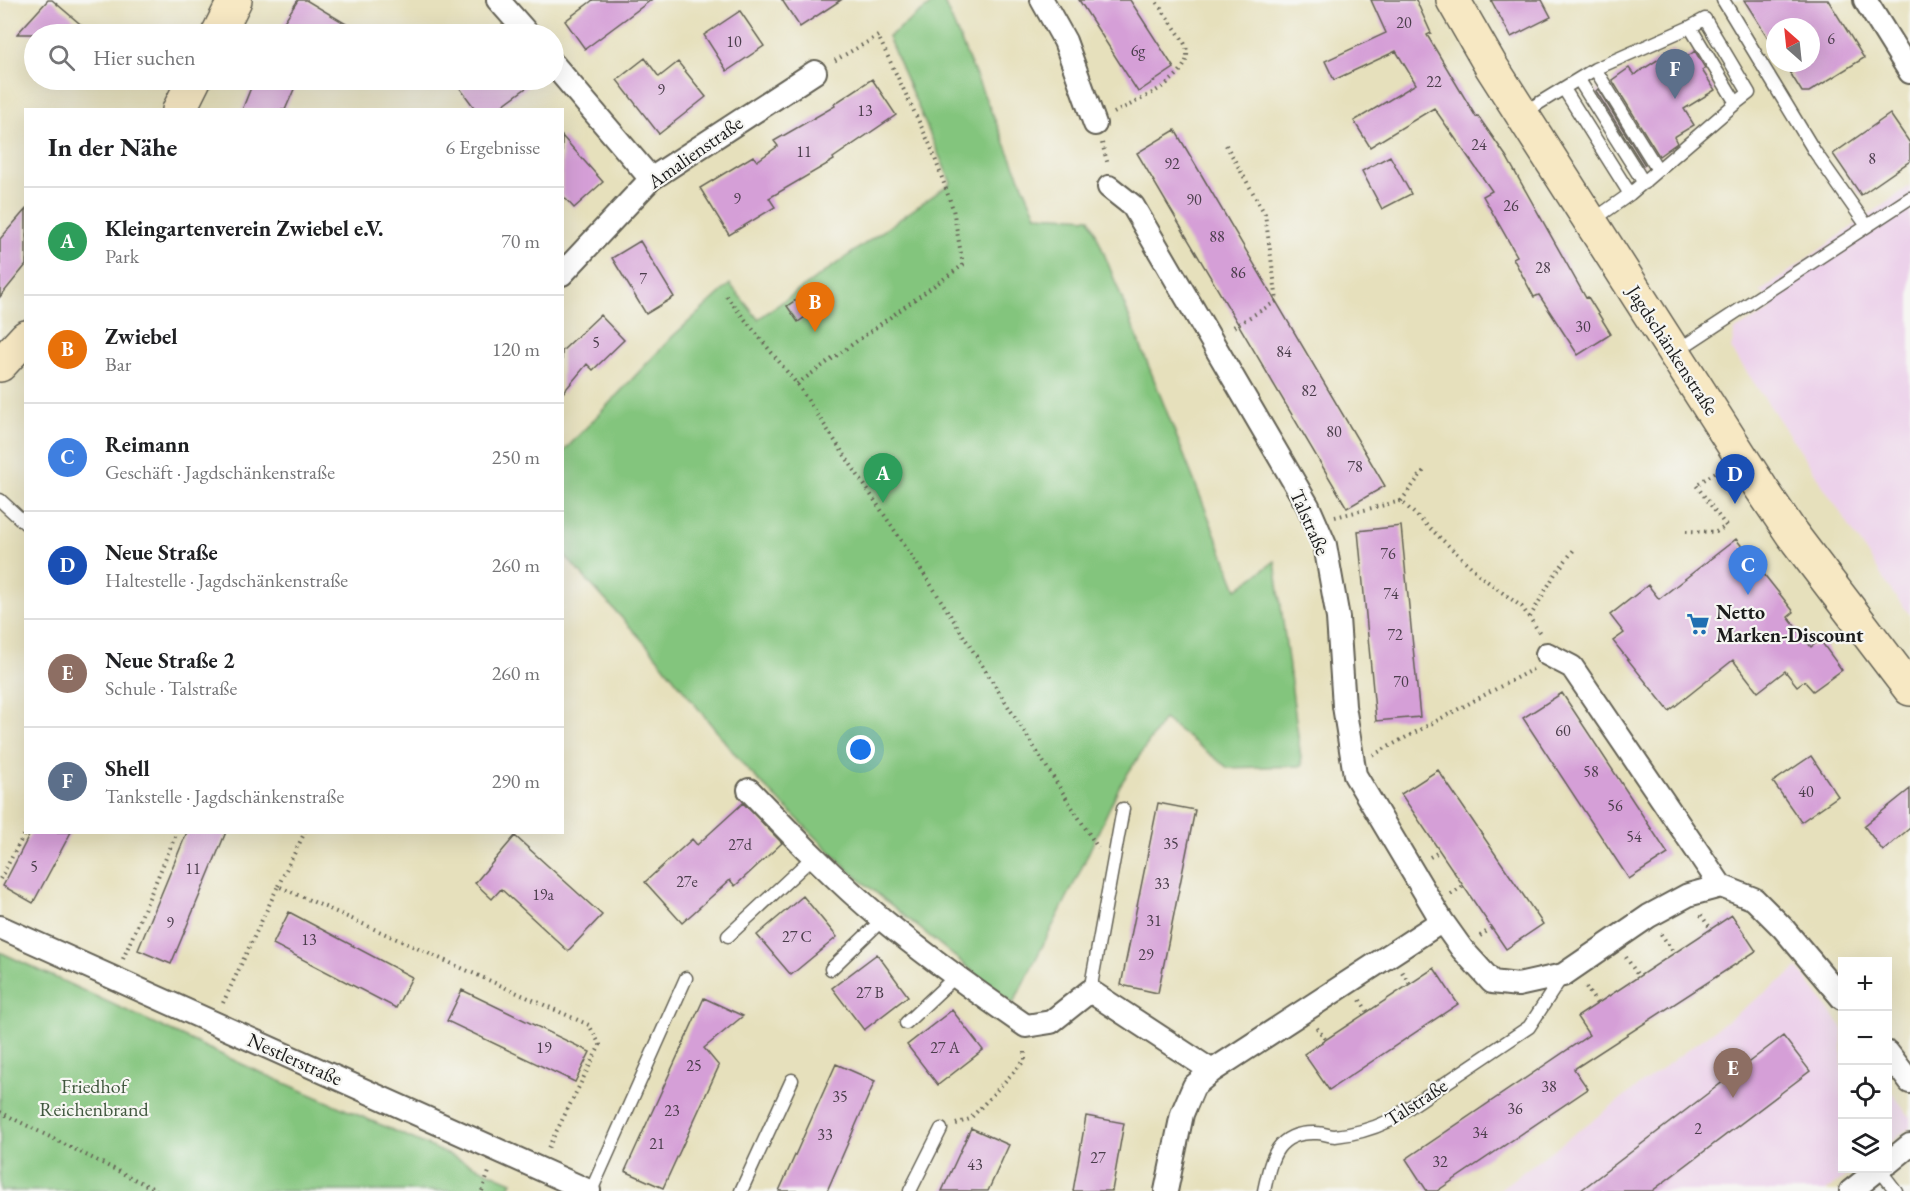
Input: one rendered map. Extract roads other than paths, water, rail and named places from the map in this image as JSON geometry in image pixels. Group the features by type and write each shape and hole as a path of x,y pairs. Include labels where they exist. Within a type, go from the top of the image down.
{"main road":[{"path":"223,24 235,0"},
{"name":"Jagdschänkenstraße","path":"1453,0 1522,114 1792,534 1910,688"},
{"path":"180,108 190,90"},
{"path":"0,365 24,339"}],"street":[{"path":"498,0 519,24"},
{"path":"1042,0 1065,41 1095,124"},
{"path":"1865,0 1910,72"},
{"name":"Amalienstraße","path":"564,272 651,179 815,72"},
{"path":"564,77 651,179"},
{"name":"Talstraße","path":"1109,187 1133,206 1308,506 1325,545 1338,618 1344,706 1355,775 1442,921 1462,949 1492,982 1518,985 1563,975 1649,916 1688,895 1721,886"},
{"path":"1547,654 1572,667 1721,886 1754,900 1784,928 1838,993"},
{"path":"749,790 813,857 882,920 955,977 1026,1026 1050,1022 1090,991 1212,1071"},
{"path":"1166,1191 1182,1114 1194,1086 1212,1071 1442,921"},
{"name":"Nestlerstraße","path":"0,927 590,1191"},
{"path":"1892,1059 1910,1082"},
{"path":"1892,1158 1910,1145"},
{"path":"1851,1191 1874,1173"}],"lane":[{"path":"1723,0 1815,152 1867,226"},
{"path":"1522,114 1595,69 1705,19 1749,93 1644,183 1591,222"},
{"path":"1690,27 1736,103"},
{"path":"1595,69 1658,170"},
{"path":"1579,80 1644,183"},
{"path":"1564,89 1630,194"},
{"path":"1674,353 1910,198"},
{"path":"0,500 24,522"},
{"path":"1090,991 1123,809"},
{"path":"728,936 813,857"},
{"path":"831,969 882,920"},
{"name":"Talstraße","path":"1264,1191 1270,1161 1278,1147 1293,1136 1317,1133 1333,1136 1366,1131 1389,1121 1529,1027 1563,975"},
{"path":"906,1023 955,977"},
{"path":"590,1191 686,978"},
{"path":"741,1191 792,1080"},
{"path":"910,1191 941,1129"},
{"path":"1882,1173 1896,1191"}],"place":[{"name":"Shell","path":"1675,99"},
{"name":"Zwiebel","path":"815,332"},
{"name":"Kleingartenverein Zwiebel e.V.","path":"883,503"},
{"name":"Neue Straße","path":"1735,504"},
{"name":"Reimann","path":"1748,595"},
{"name":"Netto Marken-Discount","path":"1698,624"},
{"name":"Neue Straße 2","path":"1733,1098"}],"park label":[{"name":"Friedhof Reichenbrand","path":"94,1098"}]}
